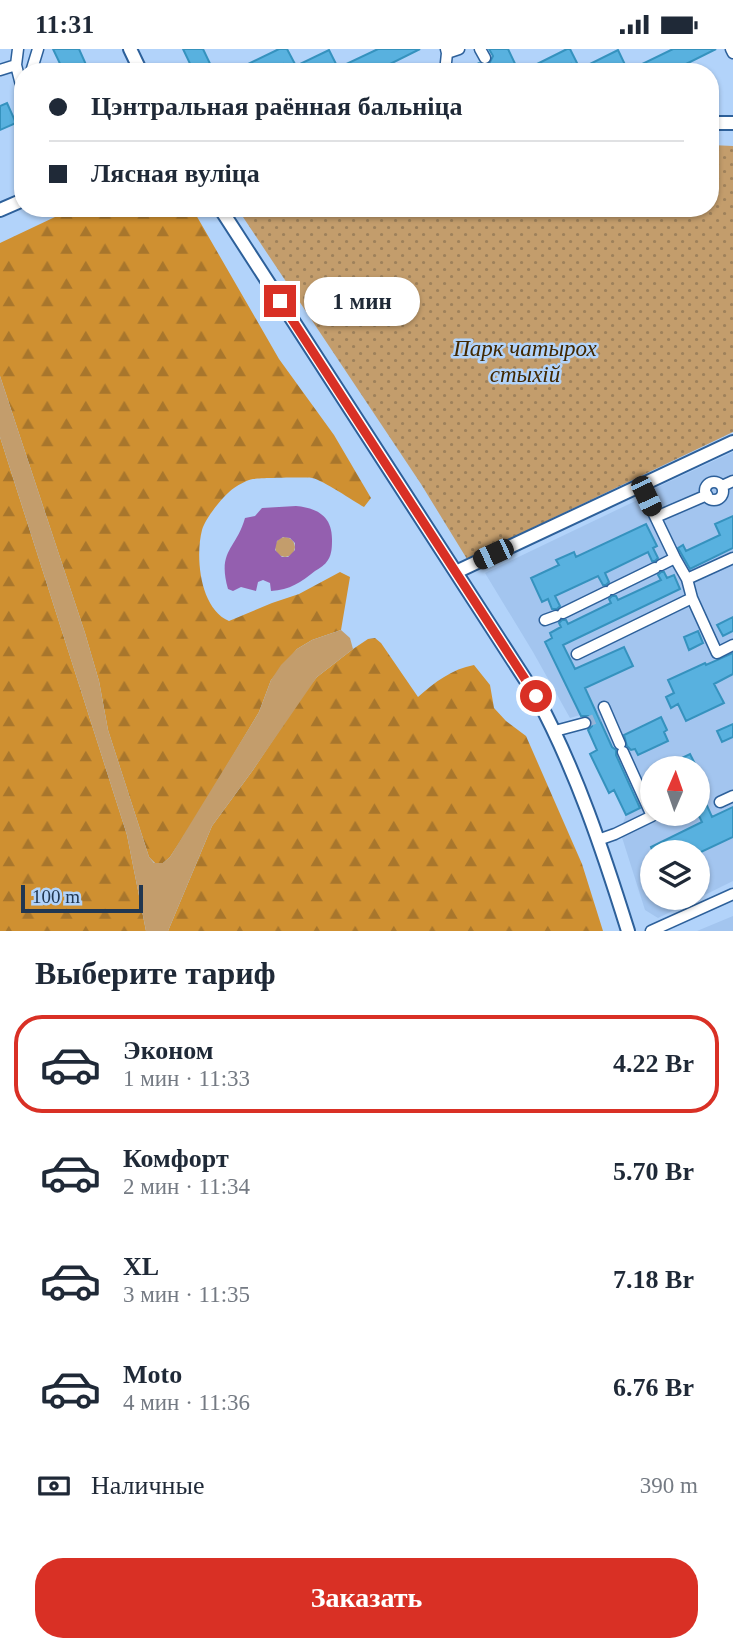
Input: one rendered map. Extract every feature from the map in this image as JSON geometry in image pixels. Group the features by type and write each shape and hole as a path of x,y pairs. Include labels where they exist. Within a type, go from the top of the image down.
{"main road":[{"path":"226,217 517,665 555,731 598,840 628,931"},
{"path":"456,572 733,442"}],"street":[{"path":"446,51 459,49"},
{"path":"656,517 707,495 707,487 711,483 717,482 722,486 733,481"},
{"path":"640,485 687,579 692,597 717,653 733,645"},
{"path":"545,620 675,558"},
{"path":"687,579 733,558"},
{"path":"577,654 692,597"},
{"path":"603,712 640,785"},
{"path":"555,731 585,723"},
{"path":"720,802 733,796"},
{"path":"598,840 640,822"},
{"path":"652,931 733,894"}],"shaded area":[{"path":"733,452 733,881 710,892 710,840 640,840 640,894 620,831 626,815 614,791 609,793 590,754 597,750 585,723 580,715 570,718 485,573 650,494 649,491"},
{"path":"296,506 317,511 329,524 332,544 330,555 322,566 290,587 271,591 270,583 263,580 258,582 256,591 241,587 233,591 228,589 225,576 226,558 245,518 255,516 262,508","holes":["283,537 290,538 295,543 295,550 288,557 282,557 275,550 277,541"]},
{"path":"645,910 674,910 658,918"},
{"path":"733,916 733,931 697,931"}],"green space":[{"name":"Парк чатырох стыхій","path":"719,145 733,146 733,432 467,559 421,484 243,217 719,217"},
{"path":"55,217 197,217 279,359 334,435 371,498 364,507 312,478 253,479 230,492 207,519 200,541 202,581 212,606 219,615 229,621 299,594 340,572 350,577 341,630 312,640 297,649 271,680 259,712 196,817 170,857 163,863 155,863 149,857 108,730 99,681 85,633 0,376 0,243"},
{"path":"0,376 85,633 99,681 108,730 149,857 154,863 163,863 170,857 259,712 271,680 281,665 297,649 312,640 341,630 350,638 353,649 317,677 212,826 168,931 146,931 127,835 0,437"},
{"path":"0,437 127,835 146,931 0,931"},
{"path":"281,537 289,537 295,547 289,557 281,557 275,551 275,543"},
{"path":"375,638 418,697 444,677 474,665 490,685 494,708 526,736 582,864 603,931 168,931 212,826 305,692 317,677 353,649 368,639"}],"building":[{"path":"53,49 79,49 85,63 60,63"},
{"path":"183,49 203,49 210,63 190,63"},
{"path":"279,49 287,49 294,63 250,63"},
{"path":"378,49 420,49 392,63 349,63"},
{"path":"489,49 508,49 515,63 490,63 493,56"},
{"path":"570,49 577,63 539,63"},
{"path":"673,49 716,49 688,63 644,63"},
{"path":"329,50 336,63 302,63"},
{"path":"618,50 624,63 592,63"},
{"path":"7,103 14,124 0,130 0,106"},
{"path":"733,516 733,548 690,569 678,548 683,545 686,551 720,535 715,524"},
{"path":"646,524 657,546 653,548 658,558 655,561 652,561 648,552 605,573 609,582 606,585 603,585 598,576 555,596 560,606 557,609 552,609 548,599 542,602 531,578 559,565 556,560 574,552 576,557"},
{"path":"664,572 667,578 674,575 680,589 563,645 575,669 624,647 633,666 585,688 612,747 616,750 640,808 626,815 614,790 609,793 590,754 597,750 588,730 592,726 592,720 588,716 581,716 545,642 552,638 550,633 561,627 559,623 562,620 566,620 568,624 611,603 609,599 612,596 616,596 618,600 661,580 658,575"},
{"path":"733,617 733,631 723,636 717,625"},
{"path":"698,631 703,643 689,650 684,637"},
{"path":"733,653 733,674 714,684 724,703 686,721 678,704 671,708 666,697 674,693 668,680"},
{"path":"661,717 667,730 664,732 668,741 638,755 635,749 631,750 627,746 624,735"},
{"path":"733,724 733,737 722,742 717,731"},
{"path":"733,807 733,837 710,848 710,840 665,840 694,826 710,826 710,812 712,817"}],"tunnel":[{"path":"585,723 599,717"}],"route":[{"path":"280,301 536,696"}]}
